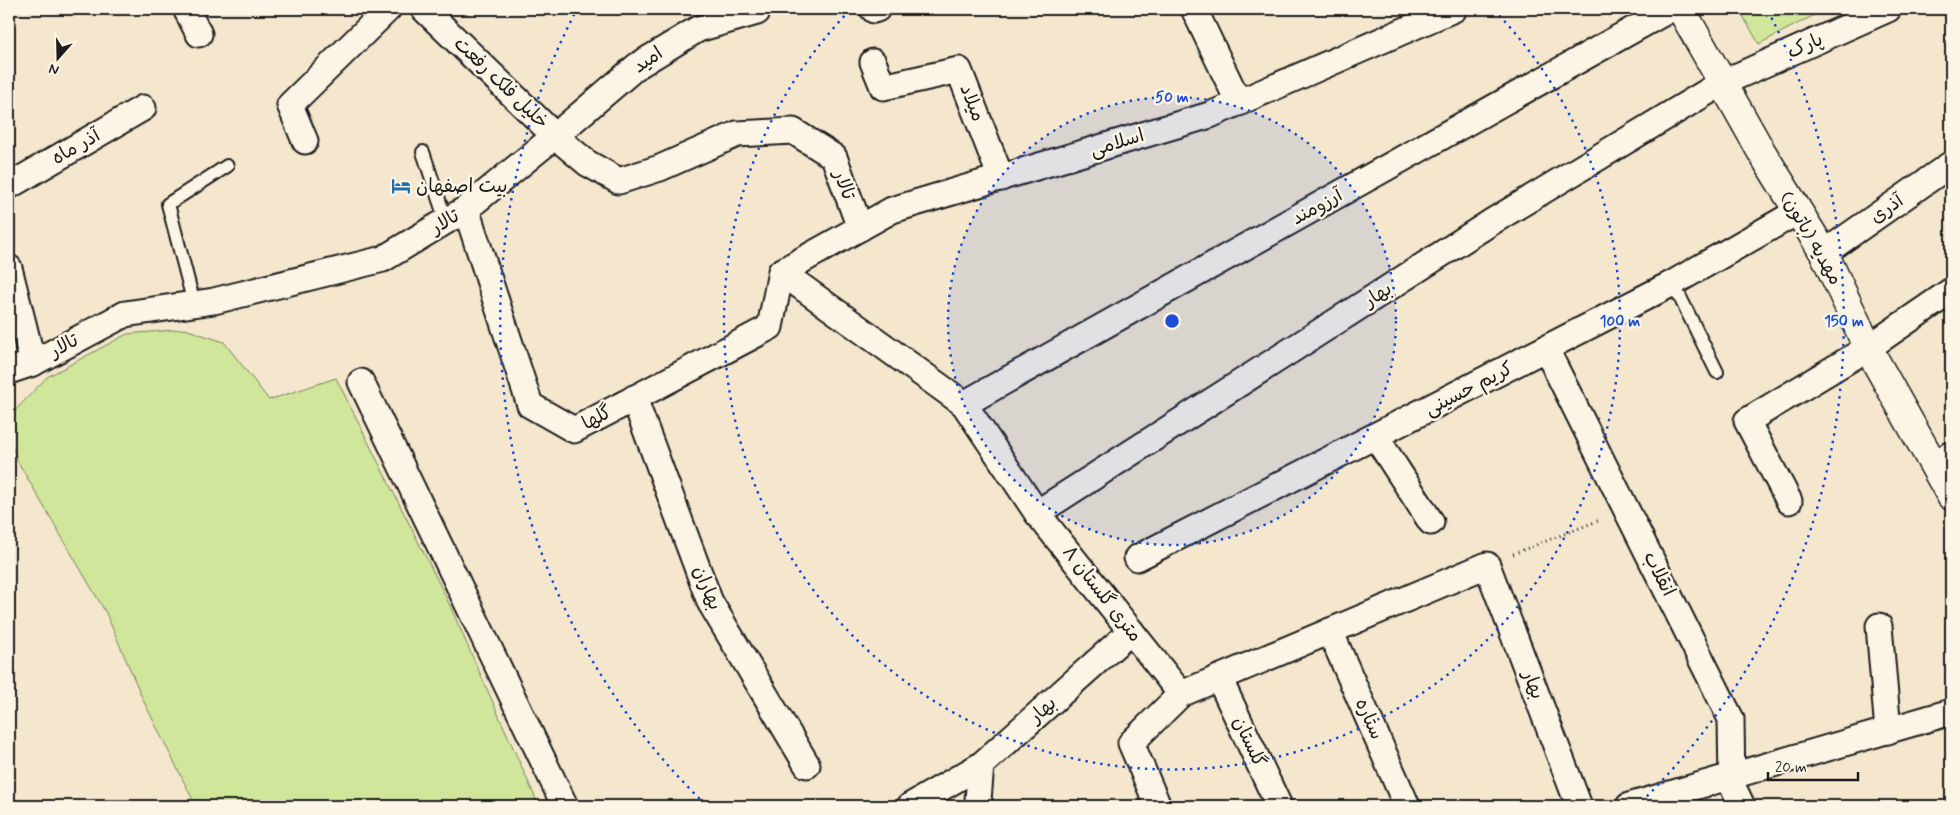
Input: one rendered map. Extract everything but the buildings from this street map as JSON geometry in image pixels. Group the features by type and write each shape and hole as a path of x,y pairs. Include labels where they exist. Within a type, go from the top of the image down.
{"street":[{"path":"186,9 199,34"},
{"path":"305,141 290,105 388,9"},
{"name":"خلیل فلک رفعت","path":"424,9 555,136"},
{"path":"873,9 877,9"},
{"path":"1194,9 1239,103"},
{"name":"اسلامی","path":"781,272 892,210 1210,115 1454,9"},
{"name":"آرزومند","path":"964,404 1670,9"},
{"name":"مهدیه (باتون)","path":"1681,9 1797,212 1824,254 1868,348 1942,460 1951,496"},
{"name":"پارک","path":"1722,83 1888,9"},
{"name":"امید","path":"555,136 637,66 698,29 757,12"},
{"name":"میلاد","path":"873,62 883,87 959,70 1001,178"},
{"name":"بهار","path":"1037,513 1485,226 1722,83"},
{"name":"آذر ماه","path":"9,186 143,108"},
{"name":"تالار","path":"9,371 33,363 125,314 214,301 383,259 456,215 555,136 587,163 619,182 660,168 737,134 793,131 834,157 860,228"},
{"name":"آذری","path":"1824,254 1951,164"},
{"name":"کریم حسینی","path":"1137,558 1673,283 1797,212"},
{"name":"گلها","path":"456,215 530,405 574,430 770,327 781,272"},
{"path":"9,268 33,363"},
{"name":"۸ متری گلستان","path":"781,272 964,404 1037,513 1181,694"},
{"path":"1790,501 1747,421 1868,348 1951,291"},
{"name":"انقلاب","path":"1546,349 1731,718 1732,785 1742,806"},
{"path":"361,382 566,806"},
{"name":"بهاران","path":"634,398 710,602 806,765"},
{"path":"1376,437 1431,522"},
{"path":"1158,806 1131,743 1181,694 1487,564"},
{"name":"بهار","path":"1487,564 1579,806"},
{"path":"1879,626 1888,731"},
{"name":"بهار","path":"910,806 981,765 1131,631"},
{"name":"ستاره","path":"1330,631 1407,806"},
{"name":"گلستان","path":"1219,678 1279,806"},
{"path":"1629,806 1951,712"},
{"path":"979,803 981,765"}],"lane":[{"path":"423,152 456,215"},
{"path":"194,304 168,204 227,166"},
{"path":"1673,283 1717,372"}],"path":[{"path":"1487,564 1627,510"}],"green space":[{"path":"1739,9 1826,9 1759,44"},
{"path":"185,329 224,342 269,400 336,378 446,597 539,806 196,806 144,702 106,613 18,462 9,439 9,417 47,377 127,334"}],"place":[{"name":"بيت اصفهان","path":"401,186"}]}
